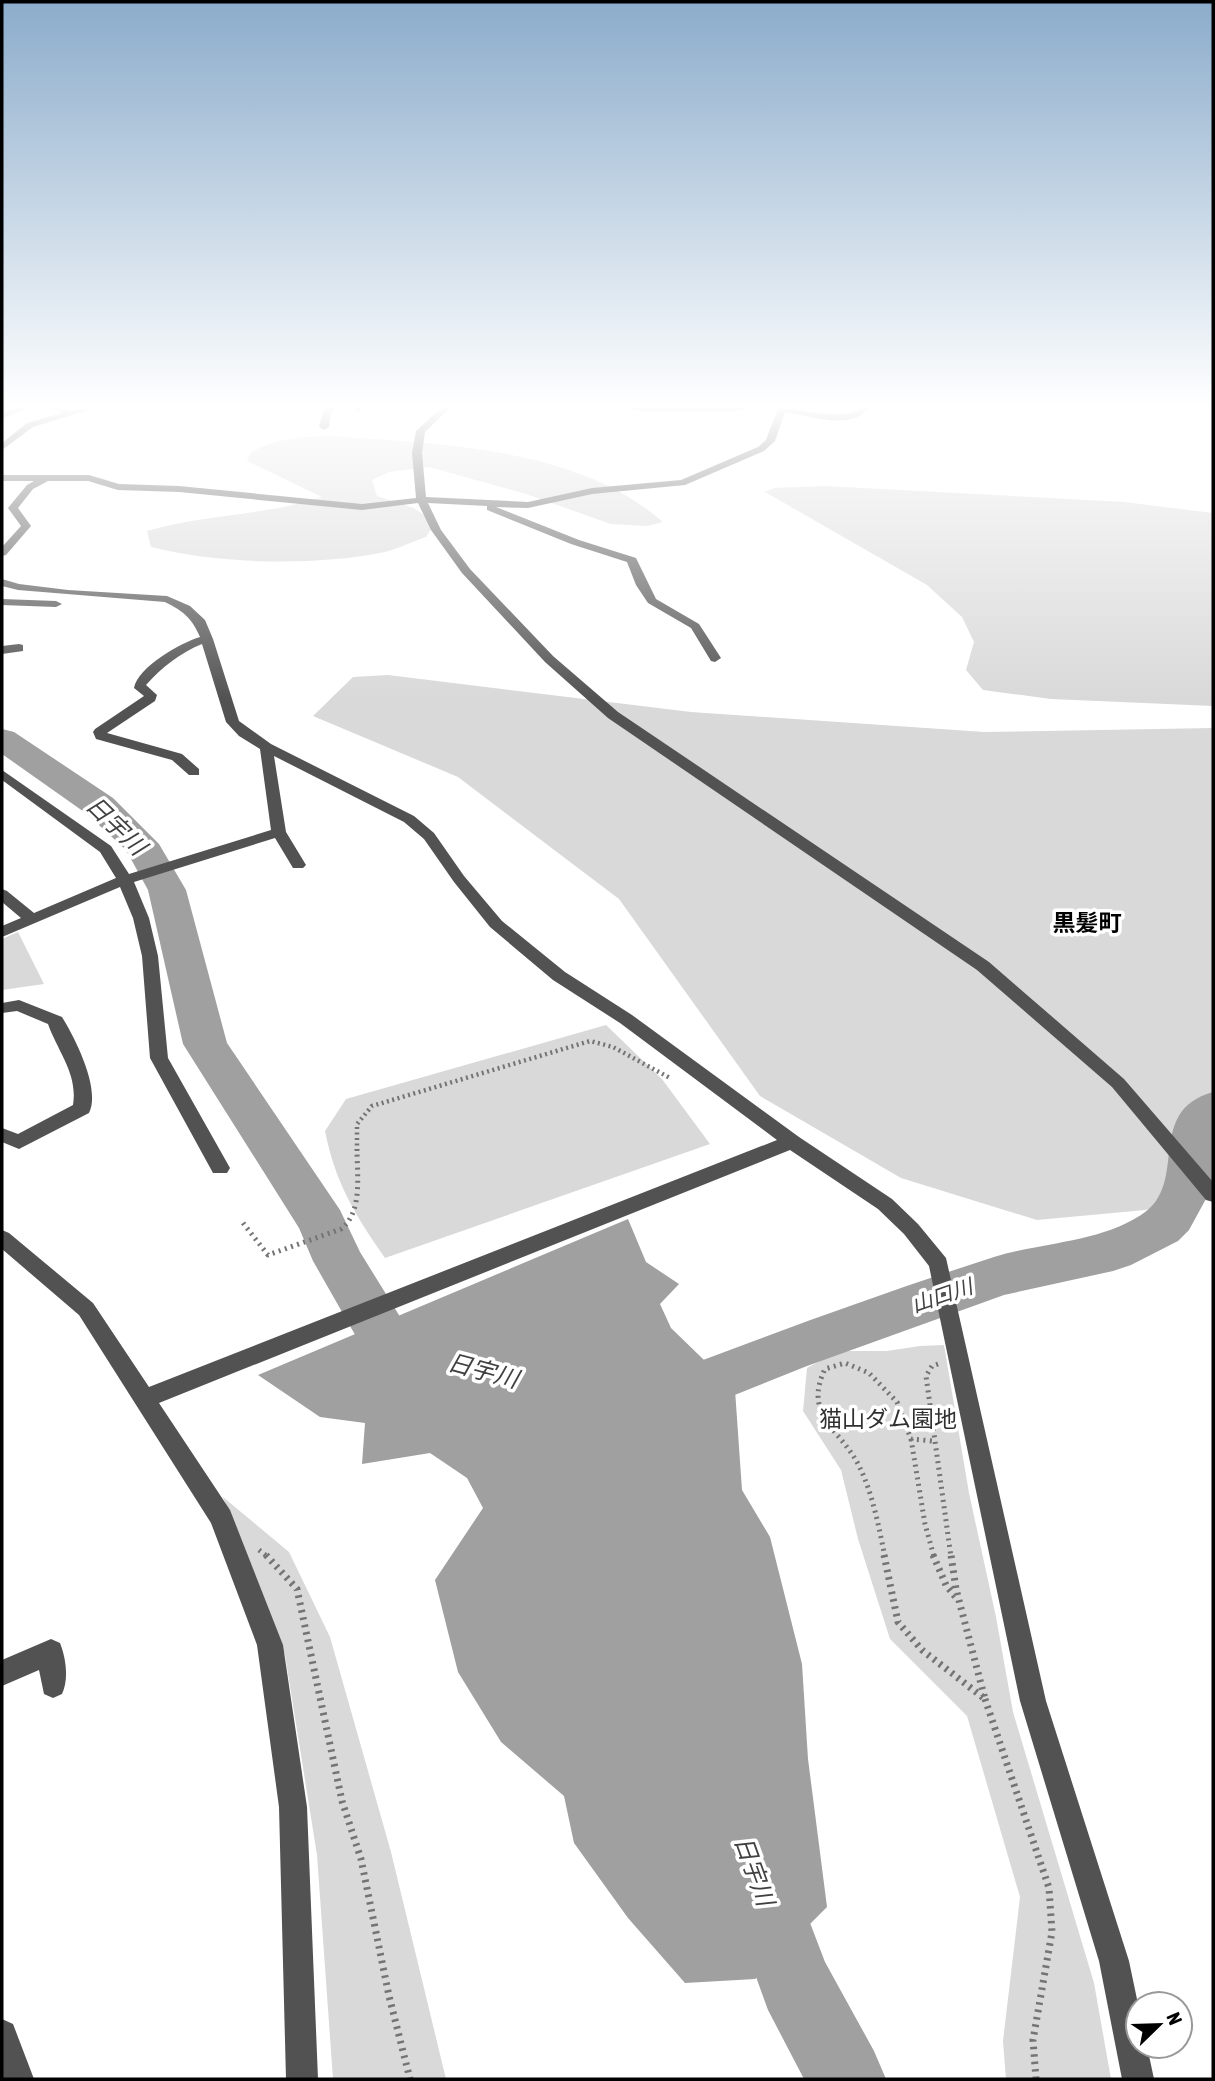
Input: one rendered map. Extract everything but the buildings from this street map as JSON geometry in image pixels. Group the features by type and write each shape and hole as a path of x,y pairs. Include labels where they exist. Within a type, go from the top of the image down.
{"street":[{"path":"2,553 26,526 13,508 15,505"},
{"path":"343,505 378,505"},
{"path":"424,505 436,530 466,571 549,659 613,715 983,966 1118,1083 1213,1195"},
{"path":"483,505 575,542 632,559 642,585 652,601 695,626 715,658"},
{"path":"2,582 18,587 68,593 167,599 187,608 200,620 233,722 266,747 408,819 429,836 495,924 559,976 626,1019 792,1142 885,1204 912,1229 939,1264 1033,1701 1114,1961 1138,2079"},
{"path":"2,602 56,604"},
{"path":"194,772 177,757 101,736 100,732 150,698 151,695 140,688 140,684 150,672 183,649 207,639"},
{"path":"2,650 20,648"},
{"path":"266,747 279,832 298,864"},
{"path":"2,775 106,849 125,880 141,918 150,956 159,1058 220,1168"},
{"path":"2,932 125,880 279,832"},
{"path":"2,894 32,919"},
{"path":"2,1008 19,1005 56,1021 61,1041 78,1065 86,1095 82,1108 19,1142 2,1135"},
{"path":"144,1399 792,1142"},
{"path":"2,1238 86,1309 221,1518 270,1645 293,1807 302,2079"},
{"path":"2,1673 51,1652 53,1685"},
{"path":"2,2035 18,2079"}],"path":[{"path":"243,1223 268,1255 341,1229 350,1222 357,1197 357,1124 372,1106 590,1041 613,1047 653,1071 680,1081 712,1083"},
{"path":"958,1354 932,1366 926,1376 933,1441 959,1602 985,1699 1049,1888 1052,1932 1033,2040 1035,2079"},
{"path":"959,1602 944,1586 936,1564 911,1439 897,1402 869,1373 845,1363 825,1369 817,1386 818,1408 860,1467 879,1529 898,1622 922,1650 985,1699"},
{"path":"911,1439 933,1441"},
{"path":"226,1531 239,1536 272,1560 298,1589 342,1801 361,1858 388,1996 410,2079"}],"green space":[{"path":"291,505 405,505 435,523 426,537 386,552 295,561 235,560 178,553 151,547 147,531 190,521"},
{"path":"557,505 639,505 663,522 647,526 611,524"},
{"path":"788,505 1149,505 1213,513 1213,706 1051,699 983,690 966,670 974,642 962,617 927,585"},
{"path":"388,675 691,712 984,732 1213,728 1213,1198 1145,1210 1037,1220 901,1178 760,1096 619,899 458,777 313,716 353,677"},
{"path":"18,932 44,984 2,990 2,939"},
{"path":"606,1025 662,1079 710,1144 385,1258 348,1198 329,1149 325,1131 346,1099"},
{"name":"猫山ダム園地","path":"944,1345 969,1493 1013,1712 1094,1983 1111,2079 1006,2079 1003,2041 1020,1897 967,1716 890,1639 858,1539 841,1470 803,1411 807,1368 838,1351 887,1351"},
{"path":"223,1497 289,1552 330,1637 391,1852 446,2079 333,2079 317,1855 285,1655"}],"water":[{"path":"628,1219 646,1262 679,1284 660,1304 671,1328 735,1390 742,1490 770,1537 802,1664 808,1759 827,1907 755,1979 685,1983 628,1918 574,1843 564,1796 501,1742 458,1672 435,1580 483,1508 467,1478 430,1453 362,1464 365,1423 320,1417 258,1375"}],"waterway":[{"name":"日宇川","path":"2,739 100,806 141,844 167,890 205,1044 322,1223 339,1261 366,1302 389,1345 423,1354"},
{"name":"山口川","path":"665,1399 788,1350 999,1276 1113,1251 1160,1228 1171,1217 1190,1184 1195,1128 1213,1108"},
{"name":"日宇川","path":"763,1894 795,1983 846,2079"}],"district":[{"name":"黒髪町","path":"1087,923"}]}
